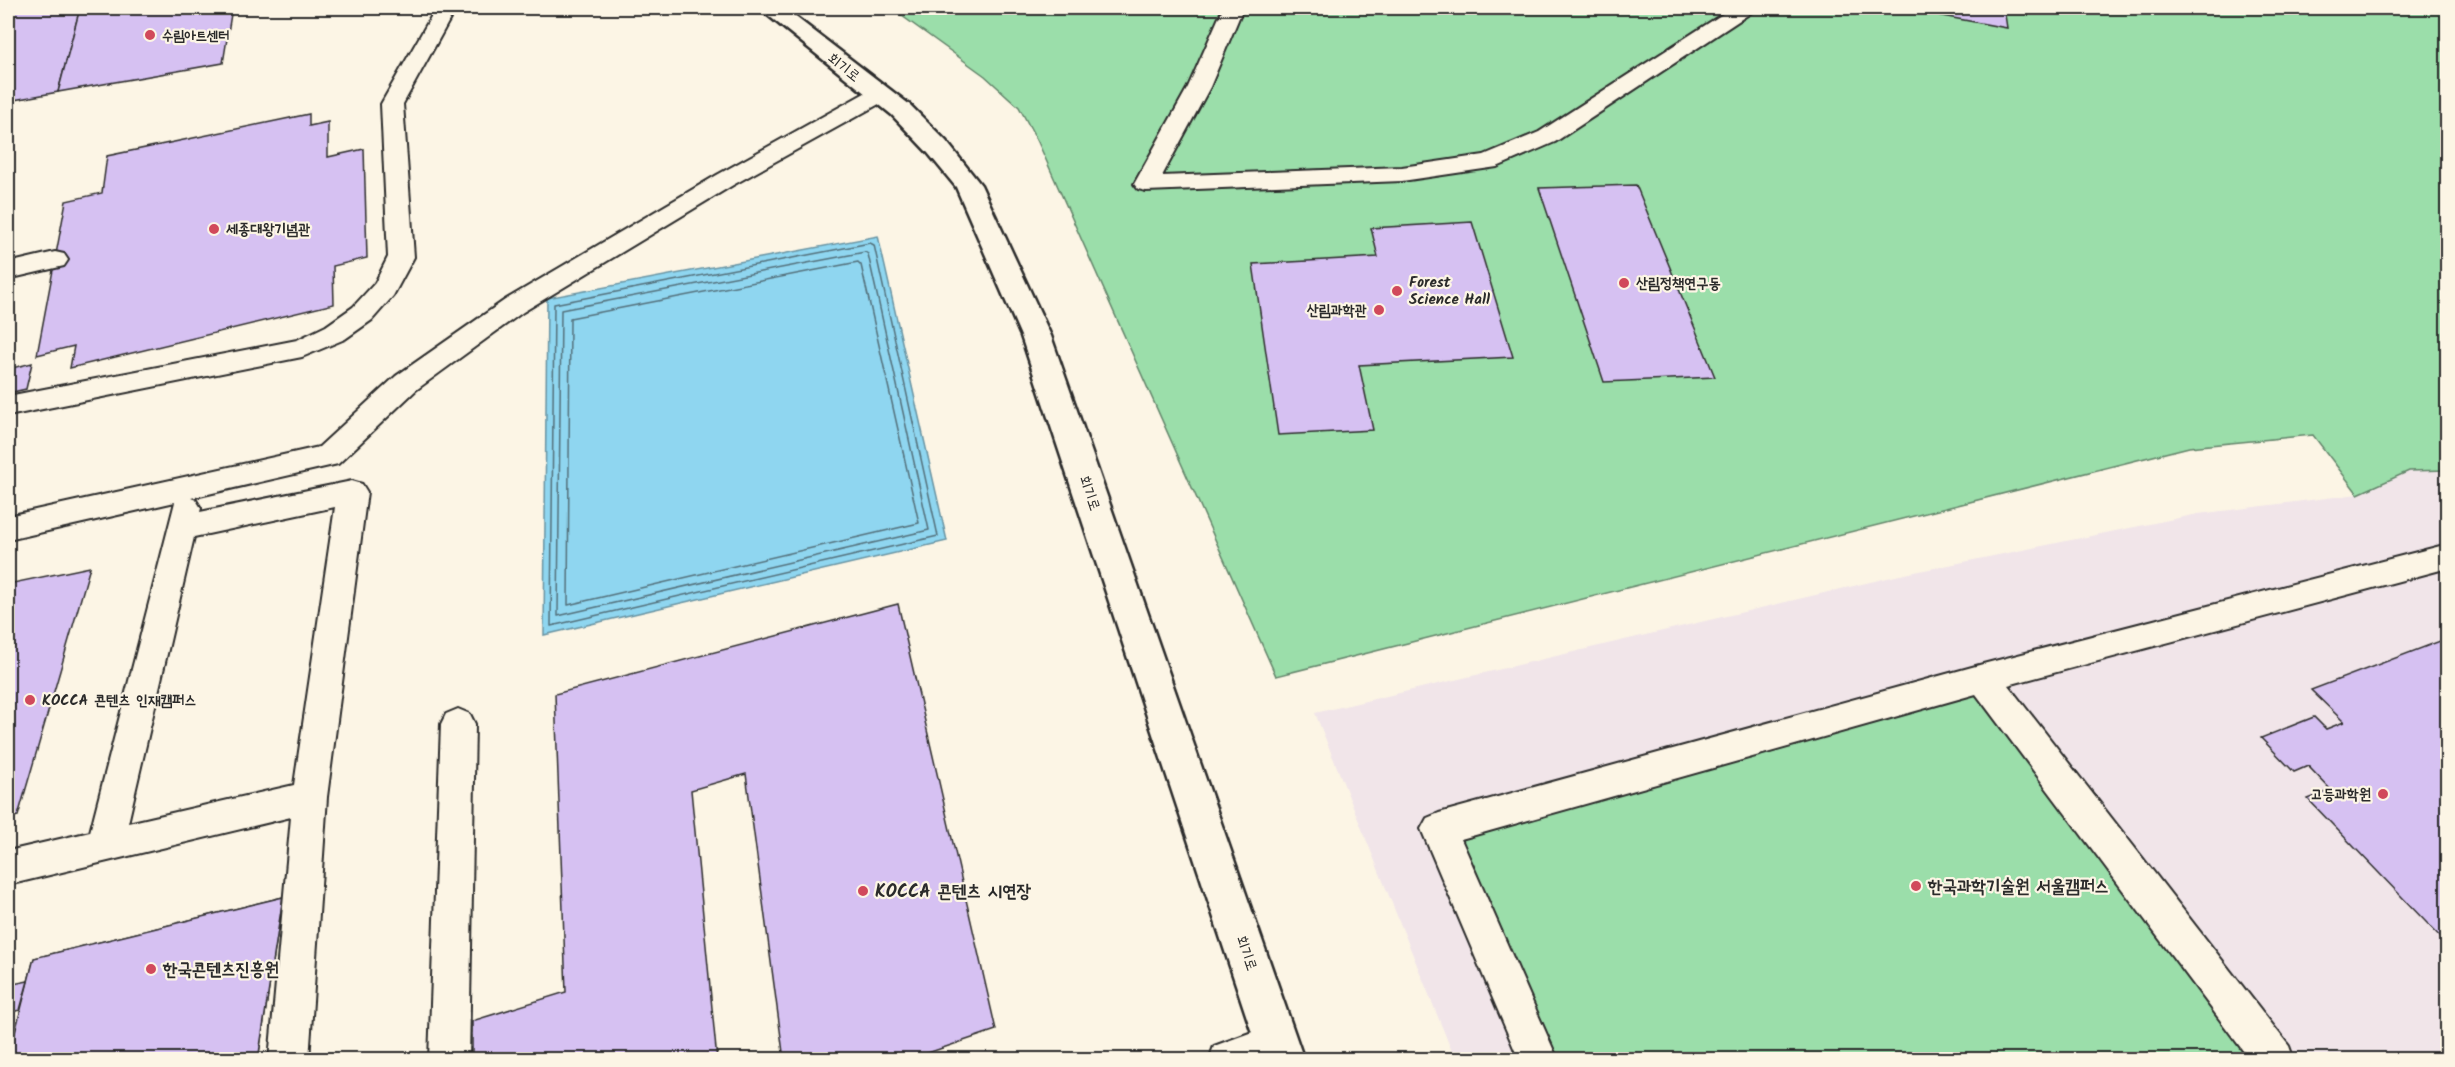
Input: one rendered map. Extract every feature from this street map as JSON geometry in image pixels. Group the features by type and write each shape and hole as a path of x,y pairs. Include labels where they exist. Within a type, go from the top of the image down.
{"main road":[{"name":"회기로","path":"770,8 901,110 938,147 968,185 1036,336 1280,1051"}],"lane":[{"path":"8,406 302,348 335,334 369,309 392,278 400,256 392,104 446,8"},
{"path":"1233,8 1199,87 1146,183 1402,174 1490,162 1546,137 1745,8"},
{"path":"8,528 328,456 406,383 514,306 725,180 880,94"},
{"path":"8,271 55,260"},
{"path":"105,845 191,488"},
{"path":"181,528 352,492 310,796 289,1059"},
{"path":"1539,1059 1438,829 1983,678 2448,556"},
{"path":"1983,678 2275,1059"},
{"path":"449,1059 458,723"},
{"path":"8,868 310,796"},
{"path":"1228,1059 1280,1051"}],"shaded area":[{"name":"한국과학기술원 서울캠퍼스","path":"2447,470 2447,1059 1455,1059 1315,713 1900,575 2198,514 2358,494 2409,471"}],"green space":[{"path":"891,8 2447,8 2447,470 2409,471 2358,494 2313,435 2189,447 1276,676 1038,142 1019,107 985,76"},
{"path":"1983,678 2278,1059 1539,1059 1439,829"}],"water":[{"path":"878,236 947,541 544,635 547,298"}],"building":[{"path":"8,8 80,8 58,92 8,101"},
{"name":"수림아트센터","path":"80,8 232,8 223,63 58,92"},
{"path":"1899,8 2004,8 2007,28"},
{"name":"세종대왕기념관","path":"309,114 309,126 328,122 328,157 364,149 367,258 333,266 334,304 70,368 74,346 37,355 66,201 102,193 107,156"},
{"name":"산림정책연구동","path":"1636,185 1715,377 1604,382 1539,188"},
{"name":"산림과학관","path":"1472,222 1513,357 1359,365 1373,430 1278,435 1253,264 1378,257 1371,228"},
{"path":"32,363 26,389 8,393 8,369"},
{"name":"KOCCA 콘텐츠 인재캠퍼스","path":"90,567 18,816 8,818 8,584"},
{"name":"KOCCA 콘텐츠 시연장","path":"898,604 996,1030 907,1060 784,1060 746,774 691,790 717,1060 472,1060 472,1021 566,992 555,694"},
{"name":"고등과학원","path":"2448,638 2448,945 2308,799 2331,790 2308,766 2294,772 2261,738 2314,717 2326,729 2344,722 2311,690"},
{"name":"한국콘텐츠진흥원","path":"283,897 258,1060 8,1060 34,958"},
{"name":"한국콘텐츠진흥원","path":"283,897 258,1060 8,1060 34,958"},
{"path":"28,981 20,1010 8,1013 8,985"}],"place":[{"name":"수림아트센터","path":"150,35"},
{"name":"세종대왕기념관","path":"214,229"},
{"name":"산림정책연구동","path":"1624,283"},
{"name":"Forest Science Hall","path":"1397,291"},
{"name":"산림과학관","path":"1379,310"},
{"name":"KOCCA 콘텐츠 인재캠퍼스","path":"30,700"},
{"name":"고등과학원","path":"2383,794"},
{"name":"한국과학기술원 서울캠퍼스","path":"1916,886"},
{"name":"KOCCA 콘텐츠 시연장","path":"863,891"},
{"name":"한국콘텐츠진흥원","path":"151,969"}]}
